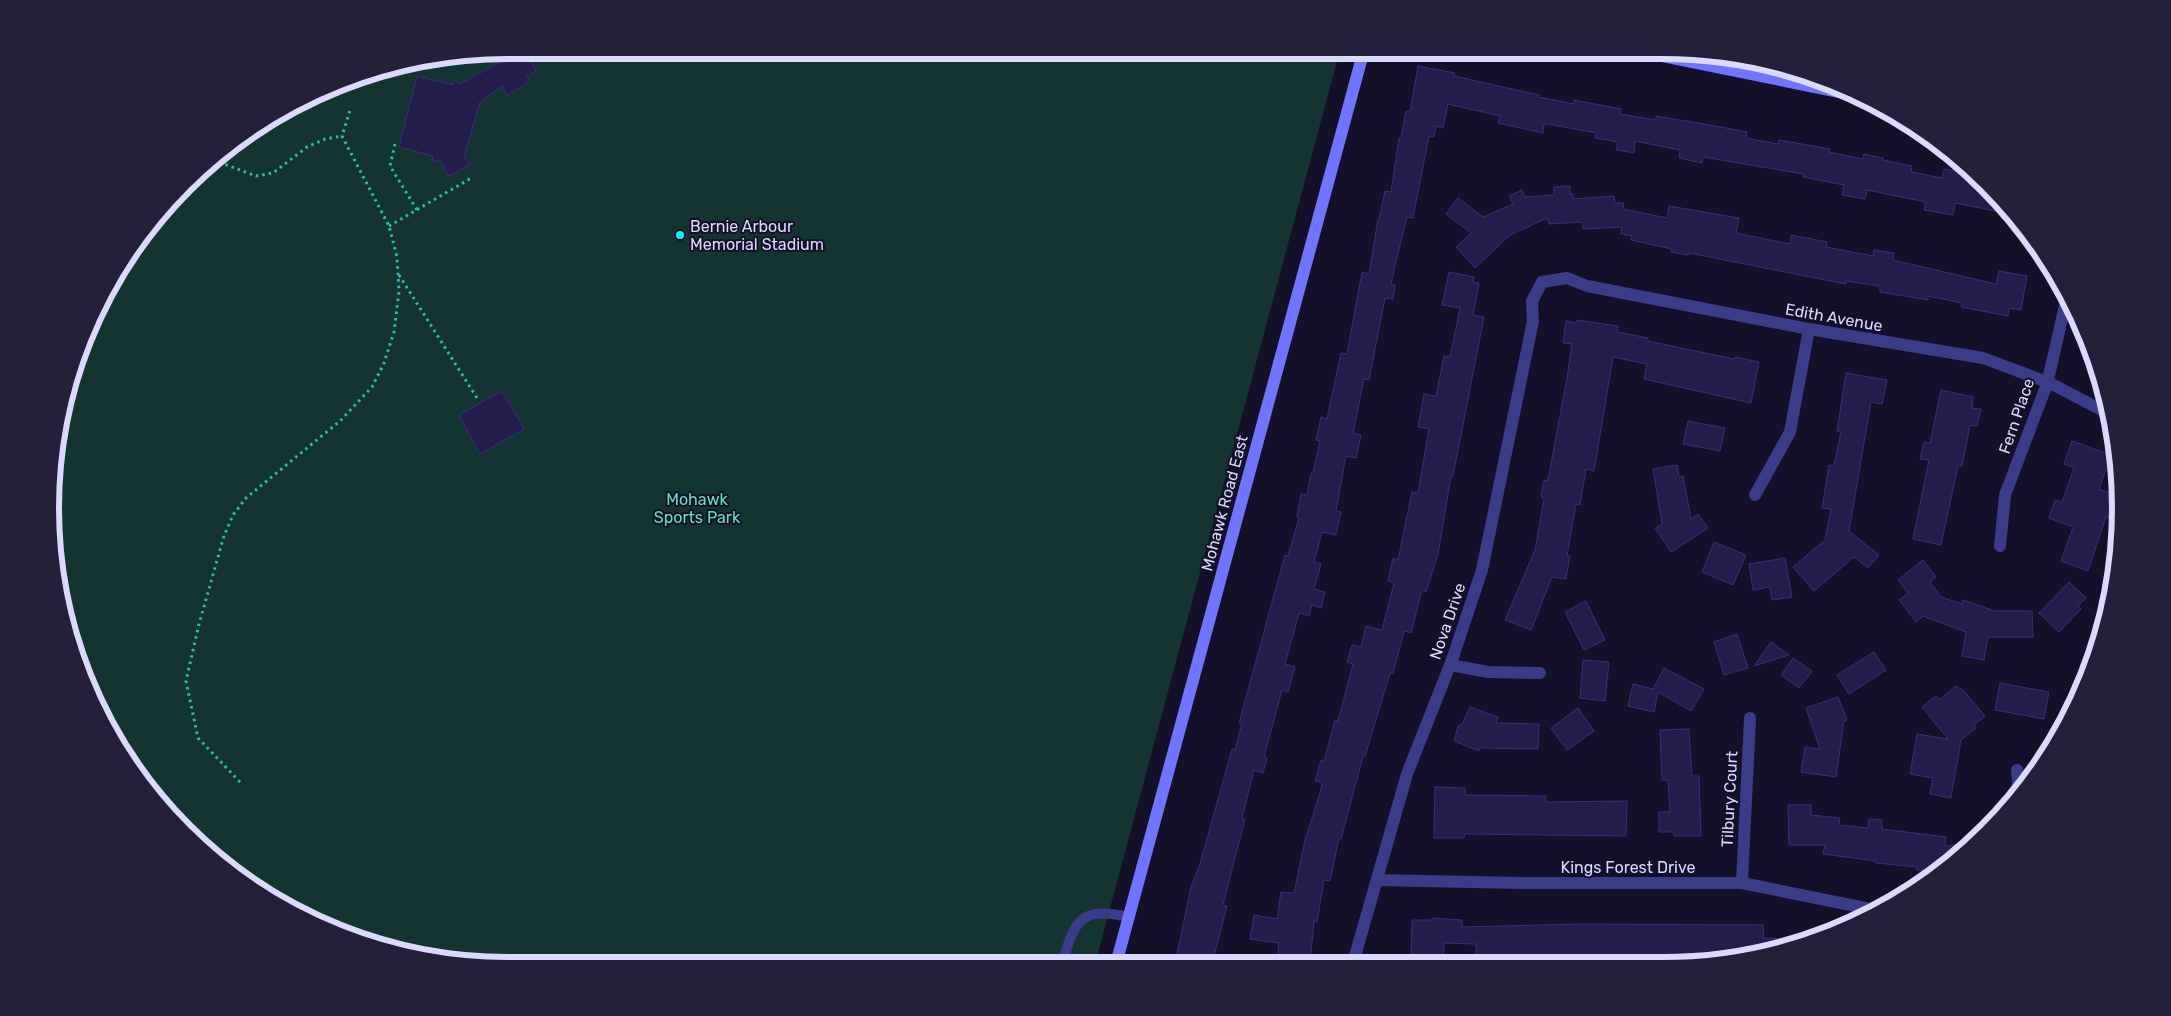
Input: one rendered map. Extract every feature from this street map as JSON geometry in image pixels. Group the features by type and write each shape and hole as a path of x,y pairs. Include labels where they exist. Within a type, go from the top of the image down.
{"main road":[{"name":"Mohawk Road East","path":"1118,957 1362,59"},
{"path":"1689,60 1819,87"}],"street":[{"name":"Edith Avenue","path":"1542,282 1567,278 1587,286 1809,329 1983,358 2048,384 2102,410"},
{"name":"Nova Drive","path":"1354,957 1378,880 1407,774 1450,665 1482,570 1533,321 1532,301 1542,282"},
{"name":"Fern Place","path":"2000,546 2000,526 2005,495 2048,384 2065,307"},
{"path":"1755,495 1790,432 1809,329"},
{"path":"1450,665 1488,672 1540,673"},
{"name":"Tilbury Court","path":"1742,883 1750,718"},
{"path":"2017,770 2018,782"},
{"name":"Kings Forest Drive","path":"1378,880 1518,883 1742,883 1867,908"}],"lane":[{"path":"1064,957 1079,921 1091,913 1107,912 1129,916"}],"path":[{"path":"240,782 198,738 186,682 199,624 224,536 233,515 246,498 340,421 372,387 384,363 394,332 399,291 397,257 389,226 342,136 351,106"},
{"path":"220,164 256,176 273,173 307,147 325,139 342,136"},
{"path":"395,144 390,166 417,210"},
{"path":"389,226 473,177"},
{"path":"398,275 477,398"}],"green space":[{"name":"Mohawk Sports Park","path":"1338,59 1097,957 508,957 479,956 420,949 392,942 336,923 309,911 258,882 190,826 134,758 119,733 93,680 83,652 67,596 63,567 59,508 60,479 67,420 74,392 93,336 105,309 134,258 190,190 258,134 283,119 336,93 392,74 420,67 479,60"}],"building":[{"path":"505,59 529,59 536,71 527,76 530,81 507,95 502,86 480,102 464,157 470,164 449,176 440,161 432,161 433,156 399,147 417,76 453,85 454,80 460,84"},
{"path":"1418,66 1455,73 1454,76 1539,95 1539,97 1574,104 1574,100 1621,109 1620,114 1656,120 1656,116 1710,125 1747,132 1746,138 1778,144 1779,140 1830,149 1829,152 1863,159 1864,154 1883,158 1883,160 1912,166 1911,172 1942,178 1944,169 1961,172 1961,175 1965,176 1981,190 2001,212 1955,203 1953,215 1924,210 1926,202 1867,190 1865,199 1842,195 1844,185 1803,177 1803,174 1703,157 1702,163 1679,158 1680,150 1635,141 1634,153 1616,150 1618,142 1595,138 1596,133 1544,124 1543,133 1498,123 1500,116 1448,104 1443,128 1436,126 1434,137 1429,136 1413,218 1407,217 1391,284 1395,285 1393,299 1385,298 1369,380 1364,379 1353,433 1361,435 1356,458 1346,456 1336,511 1341,512 1336,535 1322,532 1314,562 1321,564 1314,589 1325,592 1321,608 1312,605 1309,616 1299,613 1285,664 1295,667 1288,692 1282,690 1264,757 1267,758 1263,773 1254,770 1242,818 1245,819 1223,905 1227,906 1214,957 1176,957 1191,887 1200,864 1232,749 1235,750 1242,723 1239,723 1285,555 1288,556 1299,518 1297,517 1301,494 1307,495 1320,441 1316,440 1321,417 1327,419 1341,353 1347,354 1362,272 1369,274 1378,219 1385,191 1391,192 1399,138 1401,138 1406,111 1410,112"},
{"path":"1570,186 1570,194 1573,194 1573,199 1614,196 1615,203 1624,203 1623,209 1667,218 1669,206 1739,218 1736,233 1790,244 1791,235 1827,242 1826,247 1873,256 1874,250 1894,253 1893,260 1996,284 1999,271 2027,276 2021,310 2009,308 2008,316 1961,307 1962,303 1928,296 1928,300 1880,292 1880,286 1846,281 1846,284 1689,253 1688,255 1671,252 1672,249 1631,240 1632,236 1621,234 1622,227 1583,229 1582,222 1549,224 1547,218 1510,235 1475,268 1456,247 1471,233 1446,214 1458,198 1483,217 1513,204 1509,196 1522,190 1525,197 1554,195 1554,187"},
{"path":"1449,272 1474,277 1473,282 1479,283 1473,315 1484,317 1453,476 1451,476 1438,554 1426,592 1422,590 1411,633 1404,631 1393,674 1390,673 1365,756 1363,756 1341,839 1339,838 1330,881 1324,880 1317,922 1314,921 1311,957 1278,957 1279,943 1250,939 1254,915 1277,919 1281,892 1294,893 1305,840 1321,790 1322,782 1315,781 1321,760 1324,761 1335,720 1338,721 1353,664 1347,662 1352,645 1361,647 1366,626 1382,630 1394,583 1388,581 1393,558 1398,560 1412,492 1418,493 1429,429 1418,427 1424,394 1436,396 1444,356 1450,357 1460,308 1442,305"},
{"path":"1577,320 1618,326 1617,332 1648,338 1648,341 1734,359 1735,357 1759,362 1751,403 1644,379 1647,364 1613,357 1594,471 1586,469 1580,505 1576,504 1567,556 1570,556 1566,579 1552,577 1531,630 1505,620 1535,550 1544,499 1541,496 1544,480 1547,481 1549,475 1572,344 1563,343 1566,321 1577,323"},
{"path":"1846,373 1887,380 1882,404 1871,402 1849,531 1879,555 1868,568 1854,557 1814,591 1793,567 1825,540 1831,509 1822,508 1829,465 1834,466 1841,432 1837,431"},
{"path":"1941,390 1973,397 1972,408 1981,409 1977,426 1970,425 1962,466 1958,466 1941,545 1913,539 1929,460 1920,459 1924,442 1930,443"},
{"path":"502,391 524,429 480,454 459,415"},
{"path":"1688,421 1725,428 1720,451 1683,444"},
{"path":"2072,441 2109,454 2109,460 2099,489 2111,493 2112,519 2106,517 2088,571 2061,561 2073,527 2049,518 2055,500 2062,502 2074,468 2064,464"},
{"path":"1677,465 1679,477 1683,476 1691,519 1698,514 1708,528 1671,552 1655,528 1662,524 1653,469"},
{"path":"1714,542 1746,555 1733,585 1702,572"},
{"path":"1785,558 1792,597 1772,600 1770,587 1753,590 1749,564"},
{"path":"1923,560 1936,577 1930,582 1941,597 1962,604 1963,600 1995,611 2032,611 2033,637 1988,637 1984,660 1962,656 1966,632 1923,616 1916,622 1899,600 1908,593 1898,580"},
{"path":"2069,582 2086,598 2078,606 2081,609 2059,632 2039,613"},
{"path":"1586,601 1605,640 1584,650 1565,612"},
{"path":"1737,634 1748,668 1724,675 1714,642"},
{"path":"1771,642 1789,655 1754,666"},
{"path":"1874,652 1886,670 1849,694 1837,675"},
{"path":"1793,658 1812,671 1799,688 1781,675"},
{"path":"1583,660 1609,662 1605,701 1580,698"},
{"path":"1664,668 1704,689 1691,711 1658,692 1654,712 1628,706 1633,684 1653,689"},
{"path":"2000,683 2049,692 2044,719 1995,710"},
{"path":"1956,686 1964,691 1985,716 1974,725 1976,728 1961,740 1951,798 1930,794 1933,778 1910,774 1917,734 1948,739 1922,707 1936,696 1939,700"},
{"path":"1838,697 1847,720 1844,721 1836,777 1801,772 1805,747 1820,749 1806,708"},
{"path":"1470,707 1498,717 1496,723 1539,724 1538,749 1479,748 1479,751 1454,741 1458,726 1462,724"},
{"path":"1578,708 1594,731 1567,750 1551,728"},
{"path":"1689,729 1692,776 1699,776 1701,836 1674,836 1674,832 1659,832 1659,812 1670,812 1668,780 1662,780 1660,730"},
{"path":"1435,787 1465,788 1465,795 1546,796 1546,802 1627,801 1626,836 1465,834 1464,838 1434,838"},
{"path":"1788,805 1811,805 1811,815 1840,818 1839,825 1868,828 1869,819 1882,820 1882,829 1946,837 1945,846 1961,844 1927,871 1917,870 1917,867 1876,863 1876,861 1823,854 1825,845 1789,845"},
{"path":"1432,918 1462,920 1462,927 1581,924 1763,925 1764,938 1789,939 1751,949 1692,956 1476,957 1476,944 1444,943 1443,957 1411,957 1412,920 1432,920"}],"place":[{"name":"Bernie Arbour Memorial Stadium","path":"680,235"}]}
